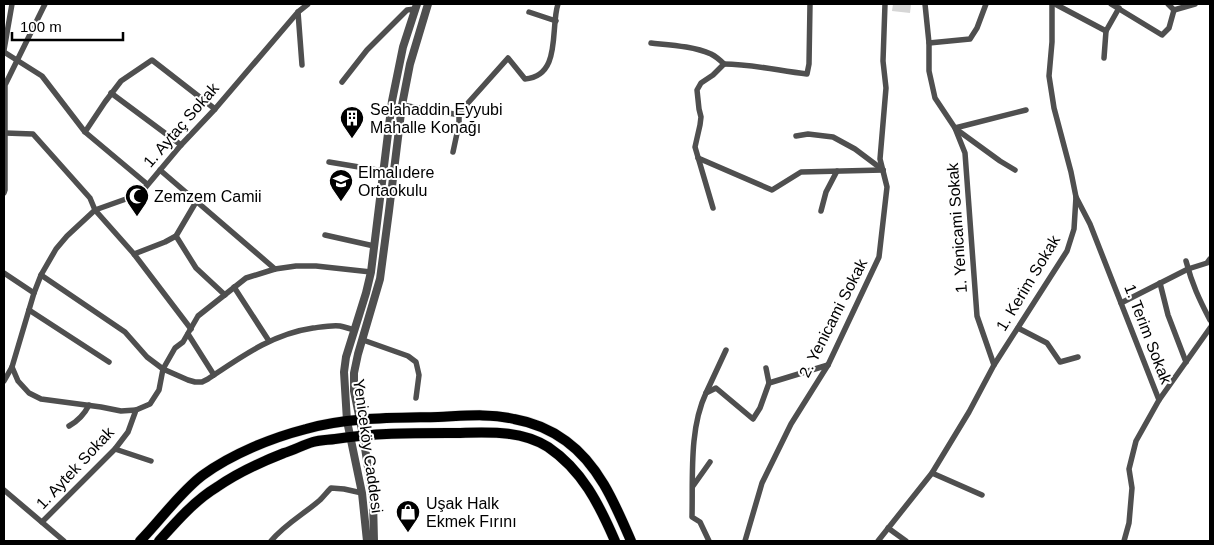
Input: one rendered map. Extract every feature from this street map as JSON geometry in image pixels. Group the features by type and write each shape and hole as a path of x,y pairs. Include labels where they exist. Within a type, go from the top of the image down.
{"main road":[{"path":"140,541 180,496 201,476 224,461 252,447 325,424 360,420 472,416 513,418 547,430 565,440 590,463 601,479 631,541"},
{"path":"159,541 180,517 216,487 272,458 312,442 363,435 501,432 526,436 546,446 565,460 579,475 606,519 614,541"}],"street":[{"path":"12,4 4,51 42,76 85,132 147,184"},
{"path":"4,193 5,85 46,4"},
{"name":"1. Aytaç Sokak","path":"4,382 12,367 41,275 67,236 96,210 140,194 298,12 308,4"},
{"name":"Yeniceköy Caddesi","path":"374,541 373,500 354,391 354,372 380,279 402,105 410,64 428,4"},
{"path":"402,105 454,114 459,113 508,58 525,79 535,78 548,66 554,42 558,4"},
{"path":"651,42 702,51 712,55 724,64 807,74 809,64 810,4"},
{"name":"2. Yenicami Sokak","path":"745,541 762,483 791,424 828,365 879,257 887,187 880,159 886,88 883,62 886,4"},
{"name":"1. Yenicami Sokak","path":"925,4 929,43 929,71 936,98 954,128 965,153 977,316 994,365"},
{"path":"929,43 970,39 977,28 986,4"},
{"path":"1054,4 1106,31"},
{"name":"1. Kerim Sokak","path":"878,541 932,473 969,412 994,365 1067,251 1074,229 1076,197 1054,108 1049,76 1054,4"},
{"path":"1111,4 1162,35 1169,28 1174,10"},
{"path":"1168,4 1174,10"},
{"path":"1174,10 1195,4"},
{"path":"342,82 367,50 407,10 416,6"},
{"name":"Yeniceköy Caddesi","path":"367,541 362,493 347,421 344,372 346,358 371,272 392,101 416,6"},
{"path":"1104,58 1106,31 1118,8"},
{"path":"298,12 302,65"},
{"path":"529,12 556,21"},
{"path":"85,132 104,102 121,81 152,60 215,109"},
{"path":"713,208 695,147 701,116 697,90 701,83 714,75 724,64"},
{"path":"111,93 181,145"},
{"path":"954,128 1026,110"},
{"path":"453,152 459,124 459,113"},
{"path":"954,128 1000,162 1015,170"},
{"path":"5,133 33,134 90,198 96,210 134,254 189,331 214,375"},
{"path":"796,136 808,134 833,137 855,148 883,170"},
{"path":"387,139 398,140"},
{"path":"698,158 772,190 801,172 883,170"},
{"path":"329,162 383,171"},
{"path":"160,170 275,269"},
{"path":"821,212 826,192 837,171"},
{"name":"1. Terim Sokak","path":"1076,197 1090,224 1159,400 1136,441 1129,469 1132,488 1129,524 1124,541"},
{"path":"134,254 176,236 196,202"},
{"path":"325,235 374,246"},
{"path":"176,236 196,268 225,295"},
{"path":"1186,261 1197,296 1210,320"},
{"path":"1121,303 1188,269 1209,262"},
{"path":"12,367 18,381 29,393 41,399 121,411 136,410 150,404 159,390 163,369 175,348 183,342 198,316 246,278 275,269 296,266 316,266 371,272"},
{"path":"4,273 34,293"},
{"path":"41,275 125,332 148,358 163,369 188,380 202,382 253,349 303,329 340,326 355,330"},
{"path":"1160,283 1168,315 1186,362"},
{"path":"234,287 269,341"},
{"path":"29,310 109,362"},
{"path":"1018,328 1047,342 1060,362 1078,357"},
{"path":"1159,400 1210,328"},
{"path":"363,340 408,356 416,362 419,375 416,398"},
{"path":"709,541 700,522 692,517 694,439 697,417 726,350"},
{"path":"769,383 828,365"},
{"path":"706,393 716,388 753,418 760,408 769,383 766,368"},
{"path":"69,426 84,415 89,405"},
{"name":"1. Aytek Sokak","path":"42,522 115,449 128,432 136,410"},
{"path":"115,449 151,461"},
{"path":"693,486 710,462"},
{"path":"932,473 982,495"},
{"path":"271,541 320,499 330,488 362,493"},
{"path":"4,490 64,541"},
{"path":"888,528 906,541"}],"shaded area":[{"path":"893,4 911,4 910,13 892,11"}],"place":[{"name":"Selahaddin Eyyubi Mahalle Konağı","path":"352,139"},
{"name":"Elmalıdere Ortaokulu","path":"341,202"},
{"name":"Zemzem Camii","path":"137,217"},
{"name":"Uşak Halk Ekmek Fırını","path":"408,533"}]}
